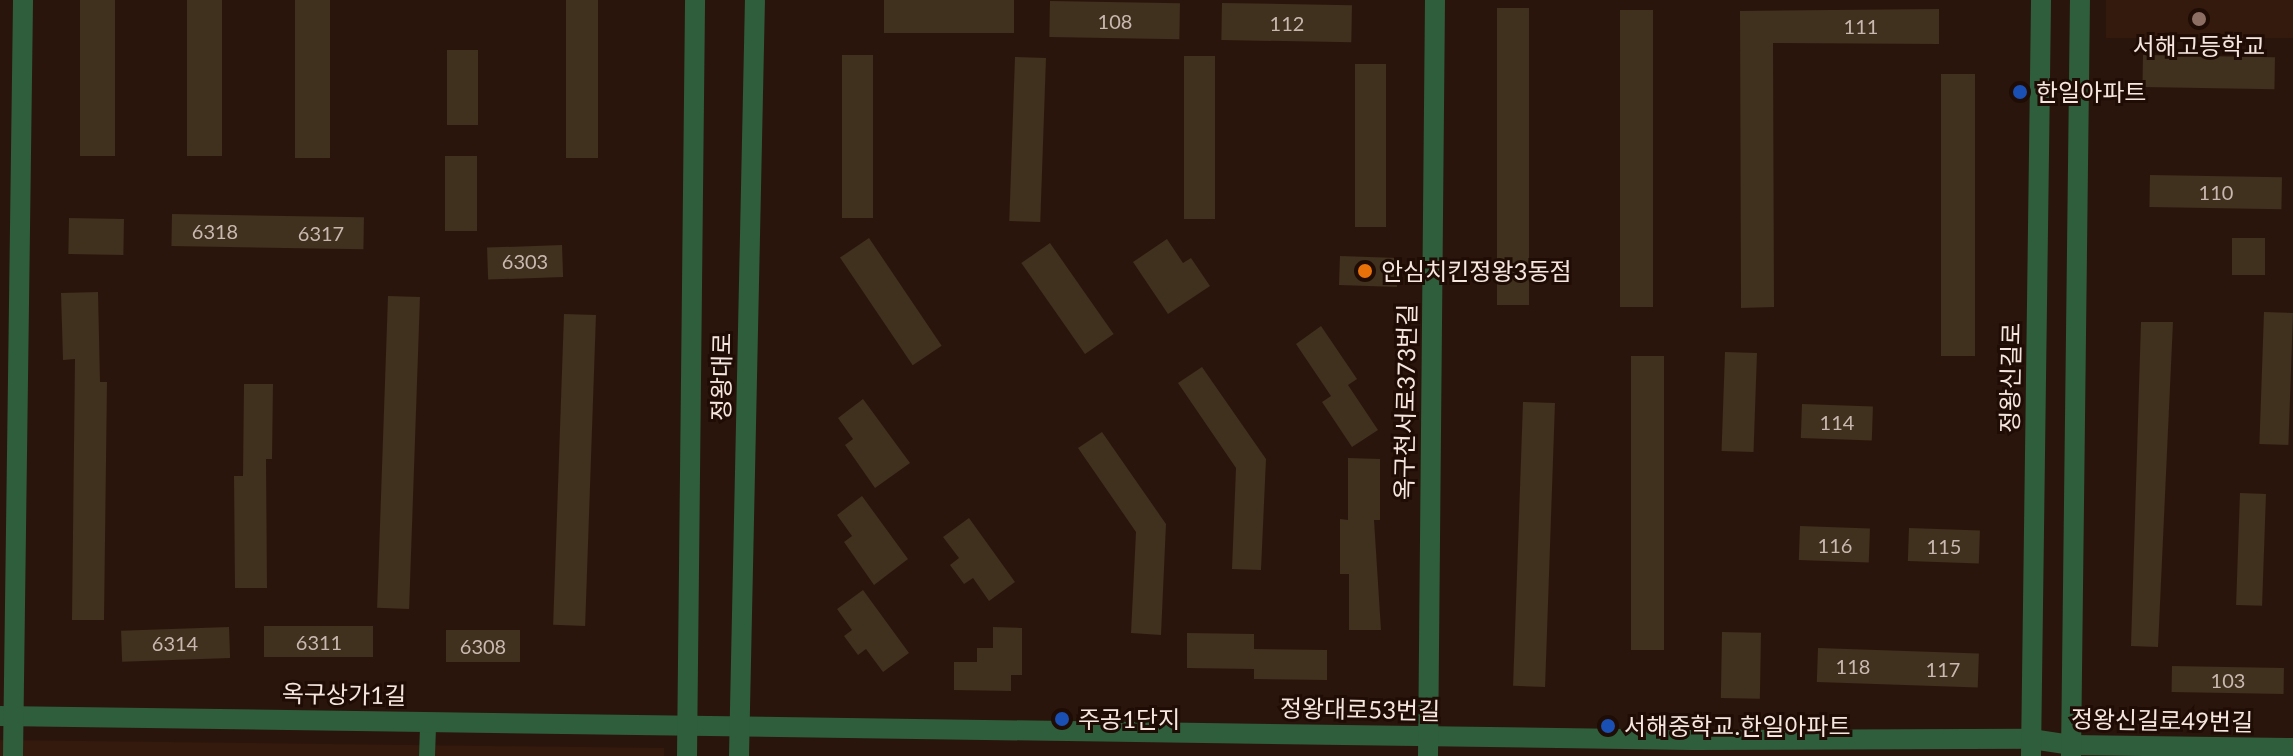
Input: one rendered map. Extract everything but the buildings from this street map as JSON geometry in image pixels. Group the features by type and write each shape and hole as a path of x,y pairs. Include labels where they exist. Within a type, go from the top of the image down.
{"street":[{"path":"13,756 7,716 23,0"},
{"name":"정왕대로","path":"687,756 695,0"},
{"name":"정왕대로","path":"739,756 755,0"},
{"name":"옥구천서로373번길","path":"1428,746 1435,0"},
{"name":"정왕신길로","path":"2031,748 2041,0"},
{"path":"2071,750 2080,0"},
{"name":"옥구상가1길","path":"7,716 688,725"},
{"path":"427,756 428,722"},
{"name":"정왕대로53번길","path":"688,725 1428,746 2031,748"},
{"name":"정왕신길로49번길","path":"2031,748 2293,748"}],"shaded area":[{"name":"서해고등학교","path":"2106,0 2293,0 2293,38 2106,38"},
{"path":"0,740 664,748 664,756 0,756"}],"place":[{"name":"서해고등학교","path":"2199,19"},
{"name":"한일아파트","path":"2020,92"},
{"name":"안심치킨정왕3동점","path":"1365,271"},
{"name":"주공1단지","path":"1062,719"},
{"name":"서해중학교.한일아파트","path":"1608,726"}]}
